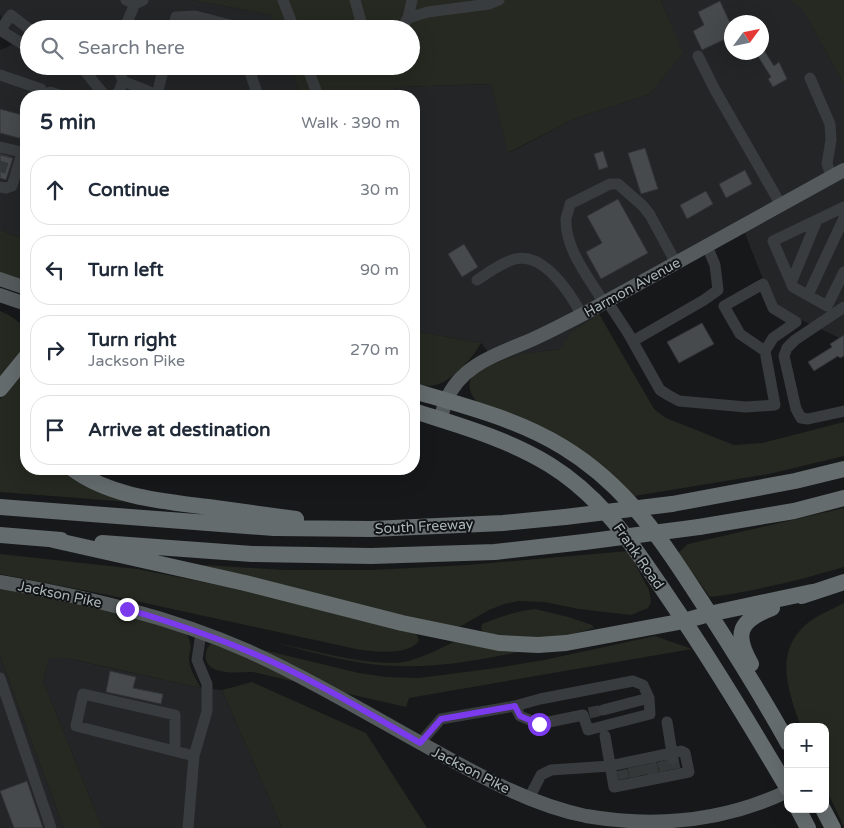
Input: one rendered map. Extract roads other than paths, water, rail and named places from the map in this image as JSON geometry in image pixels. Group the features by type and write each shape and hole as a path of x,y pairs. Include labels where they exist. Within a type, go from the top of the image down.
{"highway":[{"path":"0,389 20,364"},
{"name":"Frank Road","path":"420,394 517,424 563,447 620,491 644,517 667,549 754,685 784,737"},
{"name":"Frank Road","path":"420,413 492,436 526,451 552,466 602,506 622,530 684,621 754,730 784,783"},
{"name":"South Freeway","path":"0,507 223,525 274,528 372,529 502,523 672,504 844,470"},
{"path":"82,475 110,489 170,502 372,529"},
{"name":"South Freeway","path":"0,535 252,554 370,556 495,552 698,526 794,511 844,498"},
{"path":"50,539 245,583 402,623 488,642 538,645 566,643 684,621 812,592"},
{"path":"784,733 777,712 745,655 741,639 744,627 750,618 759,613 812,592 844,582"},
{"path":"800,813 808,828"},
{"path":"825,813 833,828"}],"main road":[{"name":"Harmon Avenue","path":"441,420 446,401 458,381 481,362 582,315 844,170"},
{"path":"0,279 20,286"},
{"path":"0,295 20,302"},
{"name":"Jackson Pike","path":"0,582 79,597 127,609 201,633 247,651 304,679 502,787 529,798 584,815 611,820 660,822 716,817 766,802 784,792"}],"lane":[{"path":"283,0 291,20"},
{"path":"355,0 361,20"},
{"path":"412,0 408,18 428,12 489,4 499,0"},
{"path":"128,20 135,1"},
{"path":"20,22 11,15 0,30 20,42"},
{"path":"175,20 176,17 195,16 211,20"},
{"path":"698,56 715,90 781,205"},
{"path":"0,75 45,90"},
{"path":"88,75 100,90"},
{"path":"116,75 119,90"},
{"path":"159,90 162,75"},
{"path":"251,75 256,90"},
{"path":"310,75 316,90"},
{"path":"810,78 830,124 832,140 827,164 832,177"},
{"path":"4,150 20,152"},
{"path":"0,187 12,186 20,164"},
{"path":"676,263 650,214 618,184 610,184 570,204 566,217 567,230 574,252 632,342 660,390 679,401 746,407 794,400"},
{"path":"844,206 773,241 793,287 828,306 844,272"},
{"path":"808,295 844,218"},
{"path":"791,283 817,220"},
{"path":"632,342 718,290 715,265 707,246"},
{"path":"477,280 498,266 515,259 526,258 536,262 563,285 582,315"},
{"path":"765,351 740,334 724,306 763,284 773,308 796,322 773,338 765,351 775,404"},
{"path":"844,307 787,348 784,356 796,409 801,418 808,419 844,411"},
{"path":"188,828 194,756 208,711 207,684 197,660 201,633"},
{"path":"0,678 51,828"},
{"path":"420,743 441,719 515,706 540,699 632,681 643,685 649,702 650,714 588,730 593,716"},
{"path":"175,752 175,715 83,694 76,726 175,752 194,756"},
{"path":"515,706 520,716 539,724 593,716 649,702"},
{"path":"647,769 667,722"},
{"path":"605,736 647,769"},
{"path":"529,798 542,774 551,770 647,769"}],"tunnel":[{"path":"0,172 5,155"},
{"path":"589,713 603,710"},
{"path":"673,759 675,769"},
{"path":"662,761 665,771"},
{"path":"651,763 654,774"},
{"path":"642,765 644,775"},
{"path":"633,767 635,777"},
{"path":"622,770 624,779"}]}
